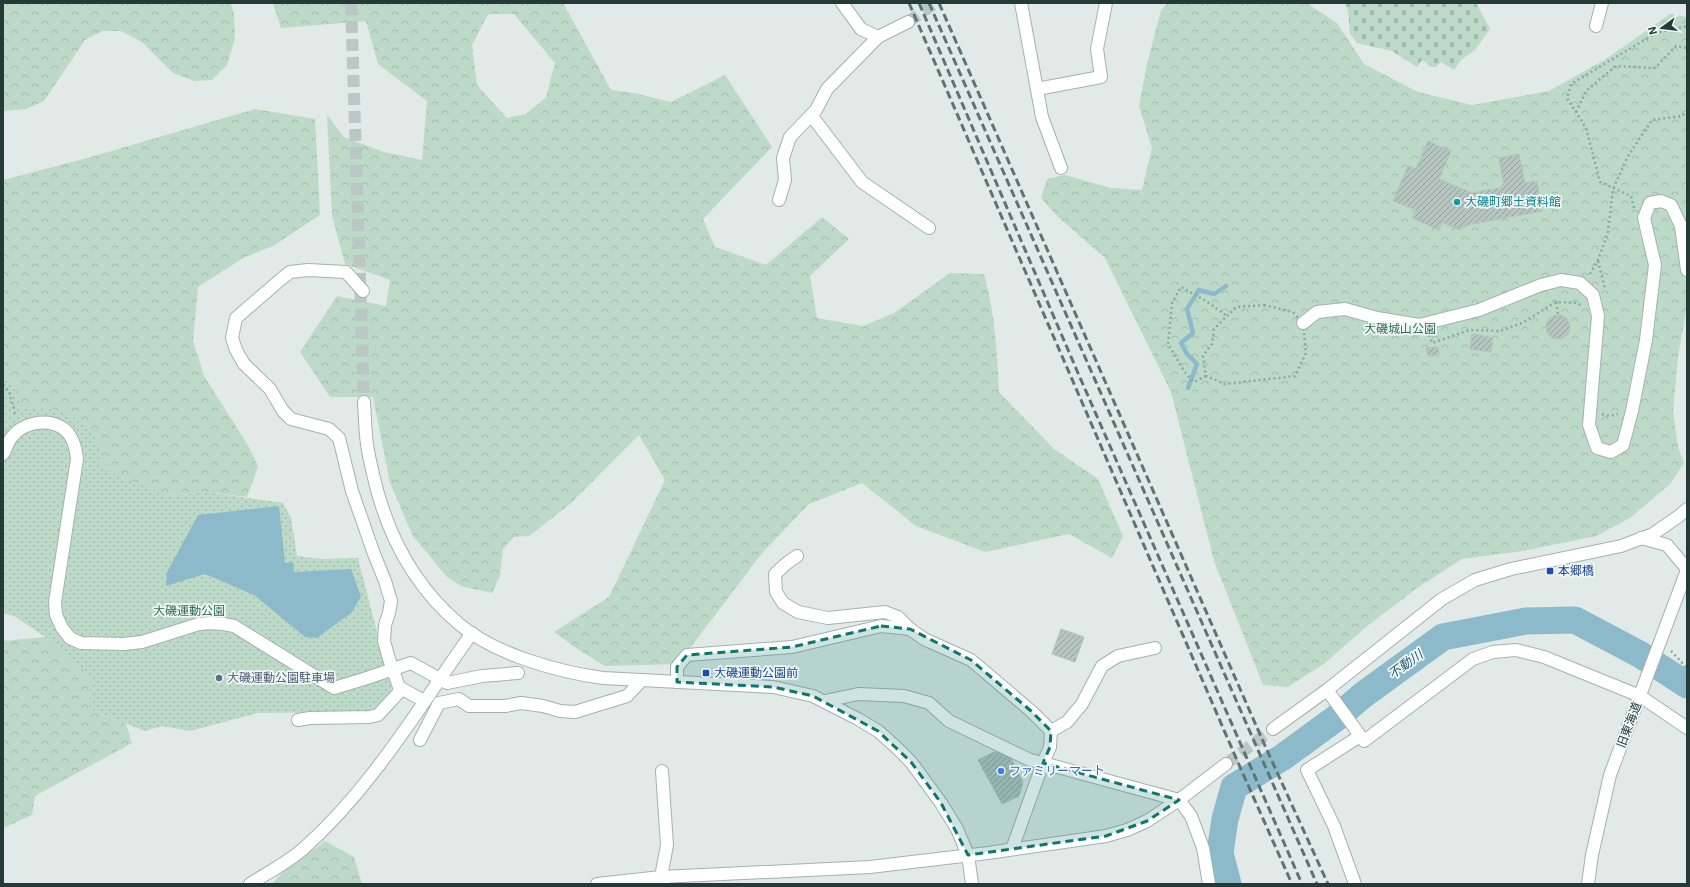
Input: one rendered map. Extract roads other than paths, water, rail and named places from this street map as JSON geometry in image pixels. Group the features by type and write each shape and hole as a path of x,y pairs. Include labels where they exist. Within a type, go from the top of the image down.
{"street":[{"path":"842,3 861,29 878,37"},
{"path":"1021,3 1042,117 1060,168"},
{"path":"1037,89 1101,77 1097,49 1106,3"},
{"path":"1596,26 1602,3"},
{"path":"780,200 786,180 783,158 790,137 816,110 827,88 878,37 908,22"},
{"path":"811,115 862,182 929,228"},
{"path":"1303,323 1317,312 1345,309 1377,318 1419,325 1479,310 1541,285 1561,280 1580,283 1593,295 1598,316 1589,425 1597,448 1611,452 1623,445 1632,411 1646,340 1655,265 1644,218 1650,203 1661,201 1671,205 1680,226 1687,270"},
{"path":"363,291 346,272 308,270 290,272 236,318 232,338 236,350 244,364 270,389 282,411 291,419 329,429 339,438 352,491 374,554 386,581 391,601 385,625 384,641 389,659 399,686 424,701"},
{"path":"364,402 367,445 384,514 414,575 432,598 460,625 511,654 557,669 595,677 773,687 813,696 825,702 878,732 911,762 941,802 957,829 968,855 972,884"},
{"path":"3,454 11,438 20,430 30,424 41,422 52,423 63,427 76,447 78,459 55,602 56,615 62,628 70,638 81,642 124,644 142,642 199,624 211,623 234,626 334,688 364,680 411,663 447,683 482,676 518,673"},
{"path":"1273,729 1329,693 1442,599 1475,580 1511,569 1621,546 1653,534 1687,509"},
{"path":"1642,538 1667,545 1687,570"},
{"path":"797,556 786,563 775,574 776,592 782,603 798,612 828,618 885,612 898,618 924,639 971,660 1031,711 1051,731 1050,747 1012,849"},
{"name":"旧東海道","path":"1588,884 1592,855 1610,775 1687,570"},
{"path":"677,682 677,667 687,655 792,647 881,626 910,629"},
{"path":"250,884 302,850 343,810 380,766 472,633"},
{"path":"1051,731 1067,722 1082,704 1102,666 1118,656 1155,648"},
{"path":"1329,693 1364,742 1473,659 1493,652 1516,650 1544,657 1640,696 1687,728"},
{"path":"420,740 439,703 459,699 469,706 504,706 521,703 543,706 560,711 575,712 628,696 642,680"},
{"path":"298,720 310,718 370,717 378,715 402,688"},
{"path":"825,702 858,694 904,696 929,703 949,721 1030,760 1179,800 1191,816 1203,848 1209,884"},
{"path":"1355,884 1334,826 1307,770 1360,736"},
{"path":"597,884 663,881 875,866 1106,836 1127,830 1147,821 1179,800 1226,764"},
{"path":"662,771 667,845 663,881"}],"water":[{"path":"279,506 285,563 293,562 294,572 351,569 361,597 351,613 317,638 305,637 254,595 205,574 166,586 167,572 198,515"}],"waterway":[{"path":"1188,388 1197,364 1187,354 1181,343 1193,333 1187,309 1199,290 1214,294 1226,286"},
{"name":"不動川","path":"1228,884 1220,853 1225,819 1234,787 1283,757 1335,719 1363,695 1443,637 1526,621 1575,620 1641,655 1687,685"}],"tunnel":[{"path":"351,3 364,402"},
{"path":"908,22 935,3"},
{"path":"1226,764 1273,729"}],"railway":[{"path":"909,3 1292,884"},
{"path":"919,3 1078,373 1302,884"},
{"path":"929,3 1317,884"},
{"path":"939,3 1266,748 1328,884"}],"place":[{"name":"大磯町郷土資料館","path":"1457,202"},
{"name":"本郷橋","path":"1550,571"},
{"name":"大磯運動公園前","path":"706,673"},
{"name":"大磯運動公園駐車場","path":"219,678"},
{"name":"ファミリーマート","path":"1001,771"}],"park label":[{"name":"大磯城山公園","path":"1400,329"},
{"name":"大磯運動公園","path":"189,611"}]}
